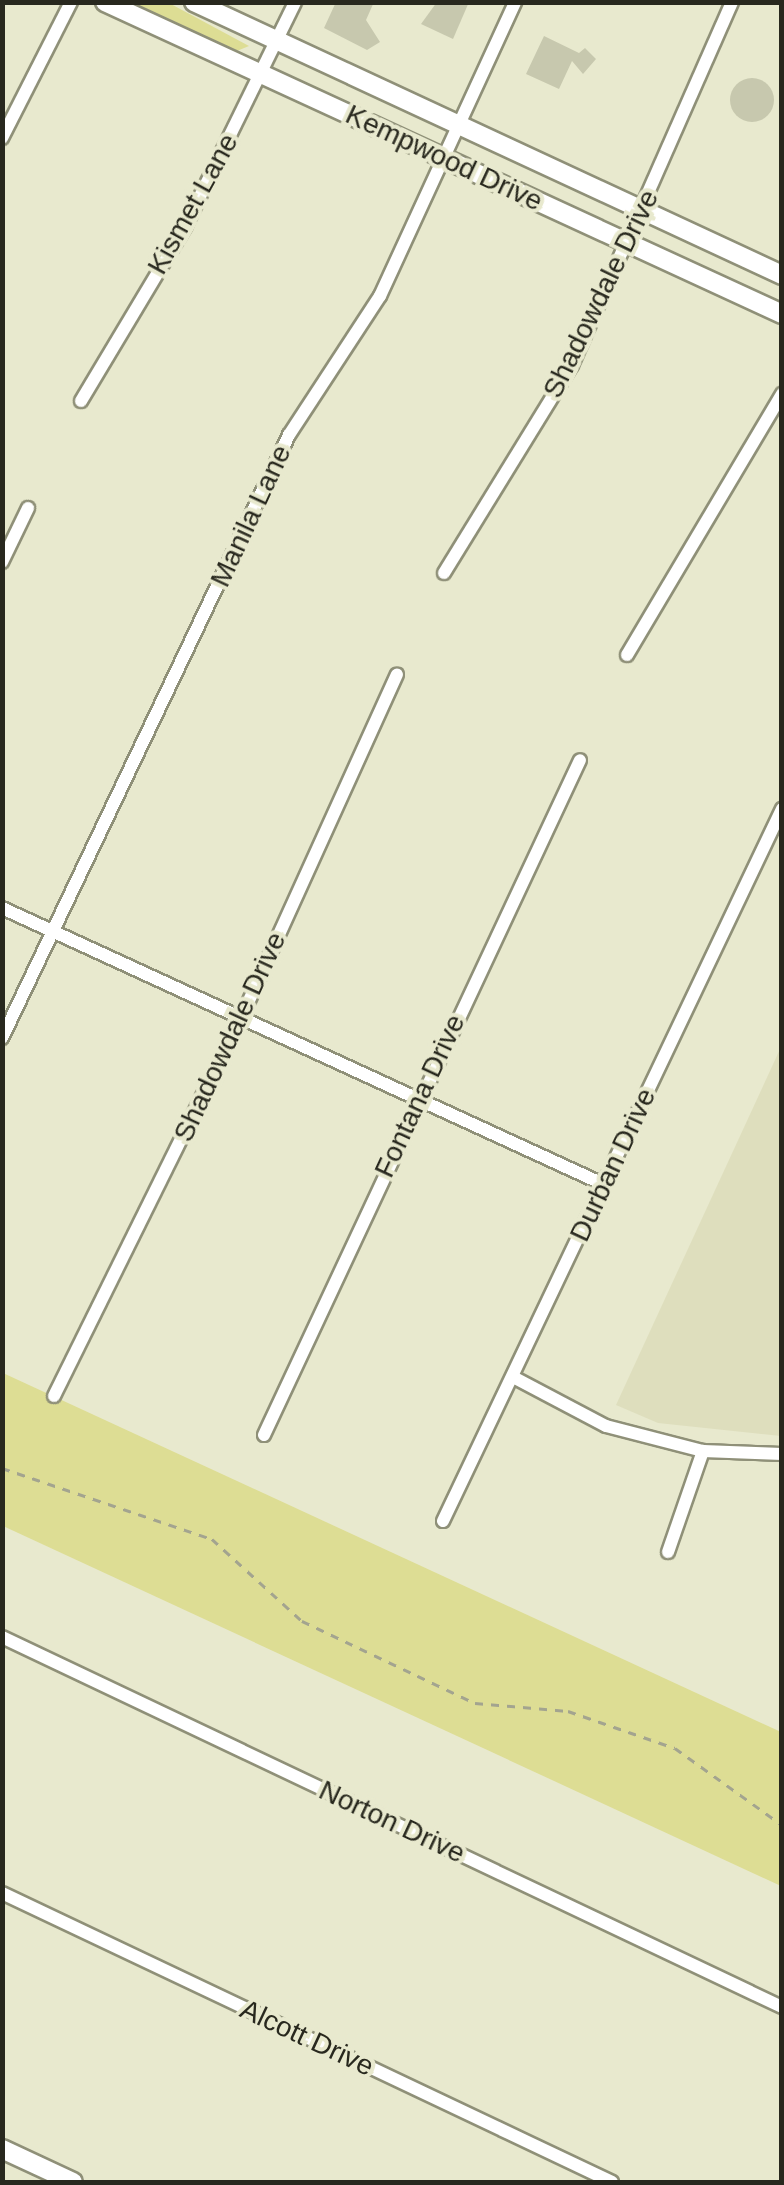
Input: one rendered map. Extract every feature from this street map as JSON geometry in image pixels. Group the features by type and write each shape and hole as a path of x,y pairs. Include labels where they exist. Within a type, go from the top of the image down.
{"main road":[{"name":"Kempwood Drive","path":"106,2 782,314"},
{"name":"Kempwood Drive","path":"194,2 782,275"},
{"path":"2,2149 73,2182"}],"street":[{"path":"2,138 71,2"},
{"name":"Kismet Lane","path":"81,401 185,227 295,2"},
{"name":"Manila Lane","path":"2,1038 289,436 380,296 515,2"},
{"name":"Shadowdale Drive","path":"444,573 572,364 645,210 732,2"},
{"path":"627,655 782,394"},
{"path":"2,562 28,508"},
{"name":"Shadowdale Drive","path":"54,1396 242,1016 397,674"},
{"name":"Fontana Drive","path":"264,1435 580,760"},
{"name":"Durban Drive","path":"444,1520 782,809"},
{"path":"2,908 603,1184"},
{"path":"513,1378 606,1426 703,1451 782,1454"},
{"path":"668,1552 703,1451"},
{"name":"Norton Drive","path":"2,1636 782,2007"},
{"name":"Alcott Drive","path":"2,1894 612,2182"}],"path":[{"path":"2,1468 212,1539 302,1621 474,1703 568,1710 675,1748 782,1825"}],"shaded area":[{"path":"121,3 169,3 249,46 232,53"},
{"path":"781,1047 781,1436 658,1423 616,1405"},
{"path":"3,1373 781,1732 781,1886 3,1526"}],"building":[{"path":"336,2 374,2 366,20 380,42 367,50 324,28"},
{"path":"437,2 469,2 453,39 421,24"},
{"path":"544,36 579,53 585,48 596,59 583,74 572,61 559,89 526,74"},
{"path":"752,78 768,84 774,100 768,116 752,122 736,116 730,100 736,84"}]}
